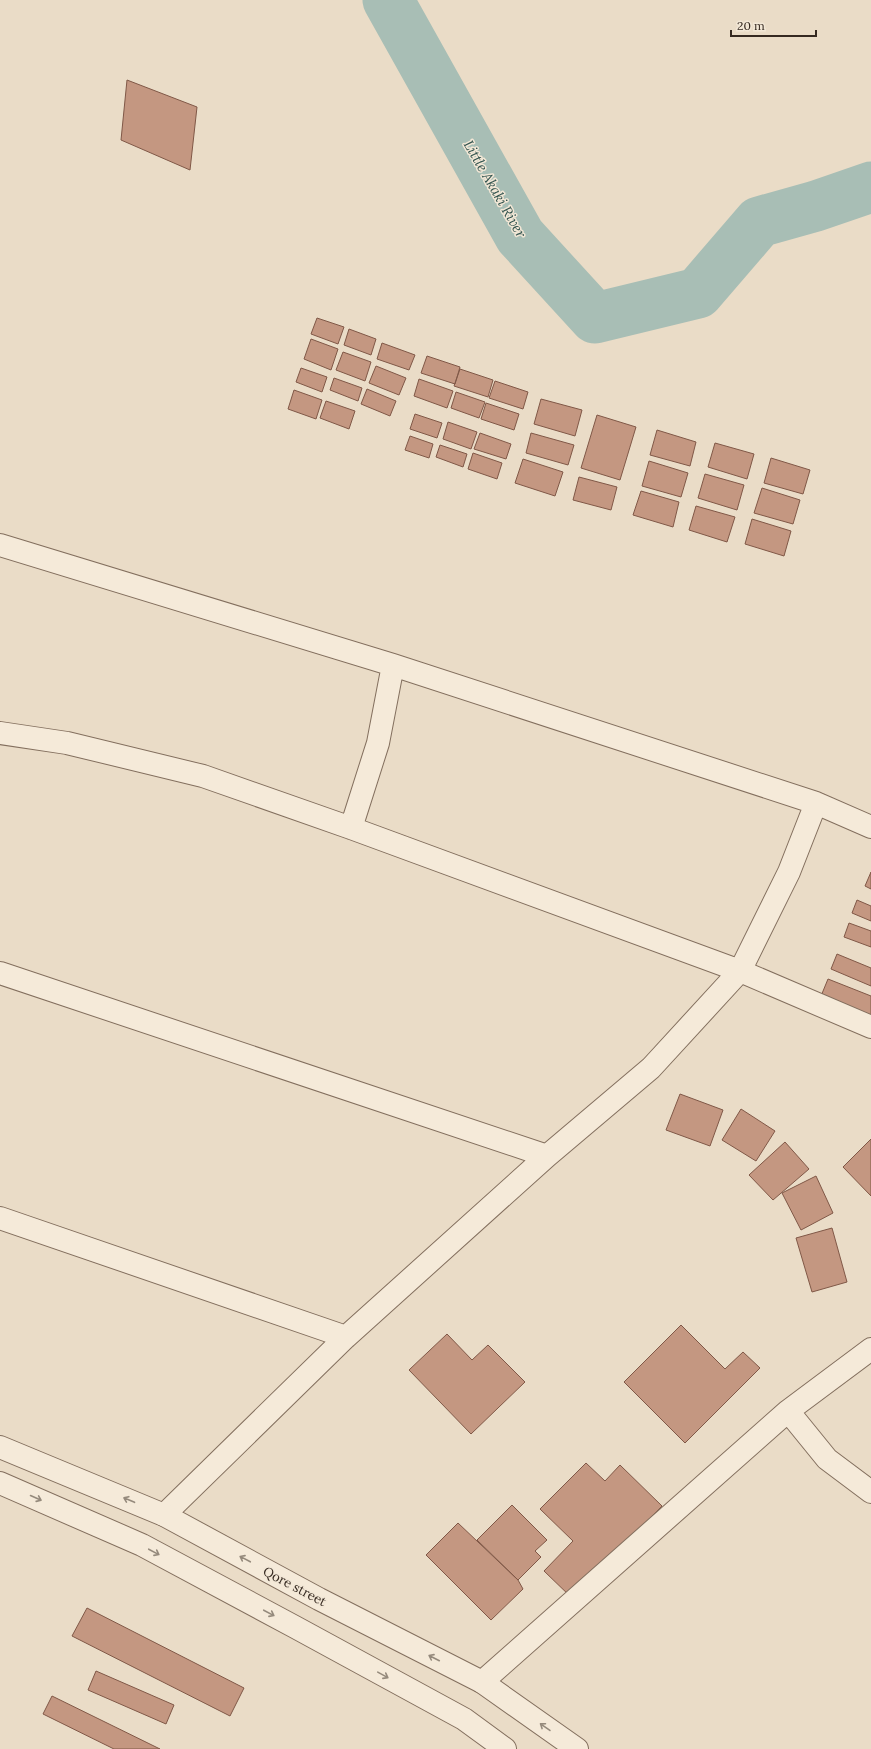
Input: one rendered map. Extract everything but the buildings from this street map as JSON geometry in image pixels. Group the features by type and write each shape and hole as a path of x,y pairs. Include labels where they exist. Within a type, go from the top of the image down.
{"street":[{"path":"0,545 393,665 816,803 871,827"},
{"path":"351,828 378,743 393,665"},
{"path":"0,733 67,743 203,776 351,828 740,971 871,1028"},
{"path":"164,1515 346,1337 547,1156 651,1068 740,971 789,872 816,803"},
{"path":"0,973 547,1156"},
{"path":"0,1218 346,1337"},
{"path":"482,1682 788,1411 871,1349"},
{"path":"788,1411 827,1459 871,1492"},
{"name":"Qore street","path":"0,1447 164,1515 319,1599 482,1682 576,1749"},
{"path":"0,1483 142,1546 296,1627 464,1719 505,1749"}],"waterway":[{"name":"Little Akaki River","path":"388,0 520,236 595,318 698,293 759,222 816,206 871,187"}]}
